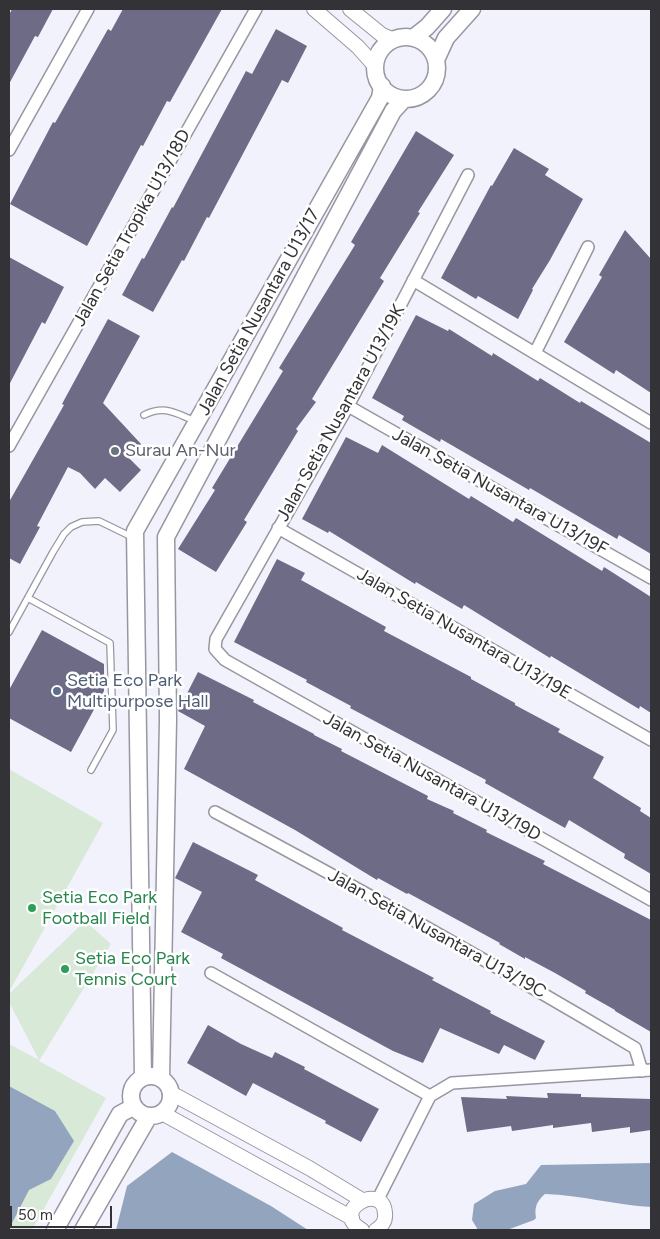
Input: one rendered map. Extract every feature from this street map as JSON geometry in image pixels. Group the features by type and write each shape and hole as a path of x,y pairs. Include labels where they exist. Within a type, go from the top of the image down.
{"main road":[{"path":"413,38 427,28 443,9"},
{"path":"436,60 446,38 472,9"},
{"path":"413,38 428,46 433,52 437,70 430,88 414,98 404,99 388,93 382,86 378,80 376,66 381,50 394,40 413,38"},
{"name":"Jalan Setia Nusantara U13/17","path":"143,1077 135,531 380,98 382,86"},
{"name":"Jalan Setia Nusantara U13/17","path":"160,1078 168,720 166,538 393,111 404,99"},
{"path":"83,1230 155,1115 170,1102 171,1093 168,1084 160,1078 152,1076 143,1077 136,1082 131,1090 130,1098 140,1114 155,1115"},
{"path":"55,1230 120,1114 134,1107"}],"street":[{"path":"9,150 88,9"},
{"name":"Jalan Setia Tropika U13/18D","path":"9,446 256,9"},
{"path":"314,9 358,47 376,66"},
{"path":"350,9 382,35 394,40"},
{"name":"Jalan Setia Nusantara U13/19K","path":"215,649 216,638 348,406 468,175"},
{"path":"535,353 588,247"},
{"path":"412,280 651,423"},
{"name":"Jalan Setia Nusantara U13/19F","path":"348,406 651,578"},
{"name":"Jalan Setia Nusantara U13/19E","path":"278,528 651,740"},
{"name":"Jalan Setia Nusantara U13/19D","path":"215,649 225,660 651,900"},
{"name":"Jalan Setia Nusantara U13/19C","path":"215,812 324,870 635,1048 647,1070"},
{"path":"212,973 430,1096"},
{"path":"377,1201 430,1096 452,1083 647,1070"},
{"path":"171,1093 309,1168 362,1200"},
{"path":"155,1115 352,1218 361,1230"},
{"path":"352,1218 354,1207 362,1200 372,1199 377,1201 386,1214 383,1228"}],"lane":[{"path":"144,415 161,409 169,410 197,422"},
{"path":"9,632 53,552 64,534 71,527 82,522 99,522 135,538"},
{"path":"28,598 110,642 113,730 91,770"}],"green space":[{"name":"Setia Eco Park Football Field","path":"9,769 103,823 9,992"},
{"path":"85,921 111,944 39,1061 106,1098 32,1230 9,1230 9,1044 39,1060 9,1002 9,994"}],"water":[{"path":"9,1086 55,1111 74,1141 51,1179 29,1190 9,1229"},
{"path":"172,1152 271,1206 308,1230 116,1230 127,1186"},
{"path":"651,1163 651,1207 545,1194 537,1204 536,1218 534,1220 507,1230 478,1230 472,1220 474,1204 495,1191 526,1184 541,1165"}],"building":[{"path":"12,9 53,9 38,37 35,36 9,84 9,15"},
{"path":"123,9 222,9 170,102 167,101 143,146 141,145 87,246 10,204 53,122 55,123 108,29 111,31"},
{"path":"276,29 307,46 288,83 282,80 209,218 207,217 184,261 182,260 153,312 122,295 173,208 246,71 252,74"},
{"path":"416,131 454,155 380,278 384,281 312,399 316,402 296,429 298,431 244,520 247,522 216,572 178,549 215,490 212,488 283,371 279,368 355,245 351,242"},
{"path":"514,148 549,169 545,175 583,199 532,289 518,319 478,296 476,299 441,278 491,185"},
{"path":"625,230 651,259 651,393 616,370 614,374 564,342 602,277 599,275"},
{"path":"9,257 64,287 45,324 42,322 9,385"},
{"path":"416,315 448,331 449,329 492,356 493,353 538,381 540,378 651,443 651,554 619,535 617,539 441,439 440,442 402,420 404,416 372,398"},
{"path":"108,319 140,336 103,403 141,444 128,457 141,470 120,492 105,478 95,489 80,473 68,467 37,526 40,527 20,564 9,558 9,502 64,405 62,404"},
{"path":"346,437 378,453 382,445 469,499 471,496 513,522 516,518 602,571 604,567 651,597 651,713 640,706 639,709 551,656 550,658 464,605 462,609 416,582 415,584 329,531 328,533 302,519"},
{"path":"277,559 305,573 301,580 386,627 384,631 471,677 471,679 515,703 515,705 560,729 558,732 604,757 593,778 641,808 640,811 651,818 651,874 624,858 625,854 569,820 565,828 485,783 486,780 350,708 351,706 306,682 307,680 234,642"},
{"name":"Setia Eco Park Multipurpose Hall","path":"42,630 104,664 104,691 71,752 9,718 9,690"},
{"path":"198,672 254,700 253,702 342,749 341,751 428,796 427,799 454,811 453,813 487,830 486,832 545,861 543,864 651,920 651,1032 555,973 525,957 525,959 500,943 408,893 378,878 377,880 295,830 184,769 205,726 178,711"},
{"path":"193,842 258,875 255,880 343,928 342,930 434,978 432,980 545,1041 535,1060 504,1045 499,1054 440,1028 423,1063 393,1051 221,958 223,954 181,932 202,892 175,878"},
{"path":"208,1025 241,1044 272,1058 275,1052 379,1109 361,1142 325,1123 326,1121 253,1083 246,1096 187,1063"},
{"path":"547,1093 581,1094 581,1097 651,1099 651,1130 630,1133 630,1127 592,1132 591,1123 553,1128 553,1125 512,1131 511,1126 467,1132 461,1097 507,1099 506,1096 548,1098"}],"place":[{"name":"Surau An-Nur","path":"115,451"},
{"name":"Setia Eco Park Multipurpose Hall","path":"57,691"},
{"name":"Setia Eco Park Football Field","path":"32,908"},
{"name":"Setia Eco Park Tennis Court","path":"65,969"}]}
